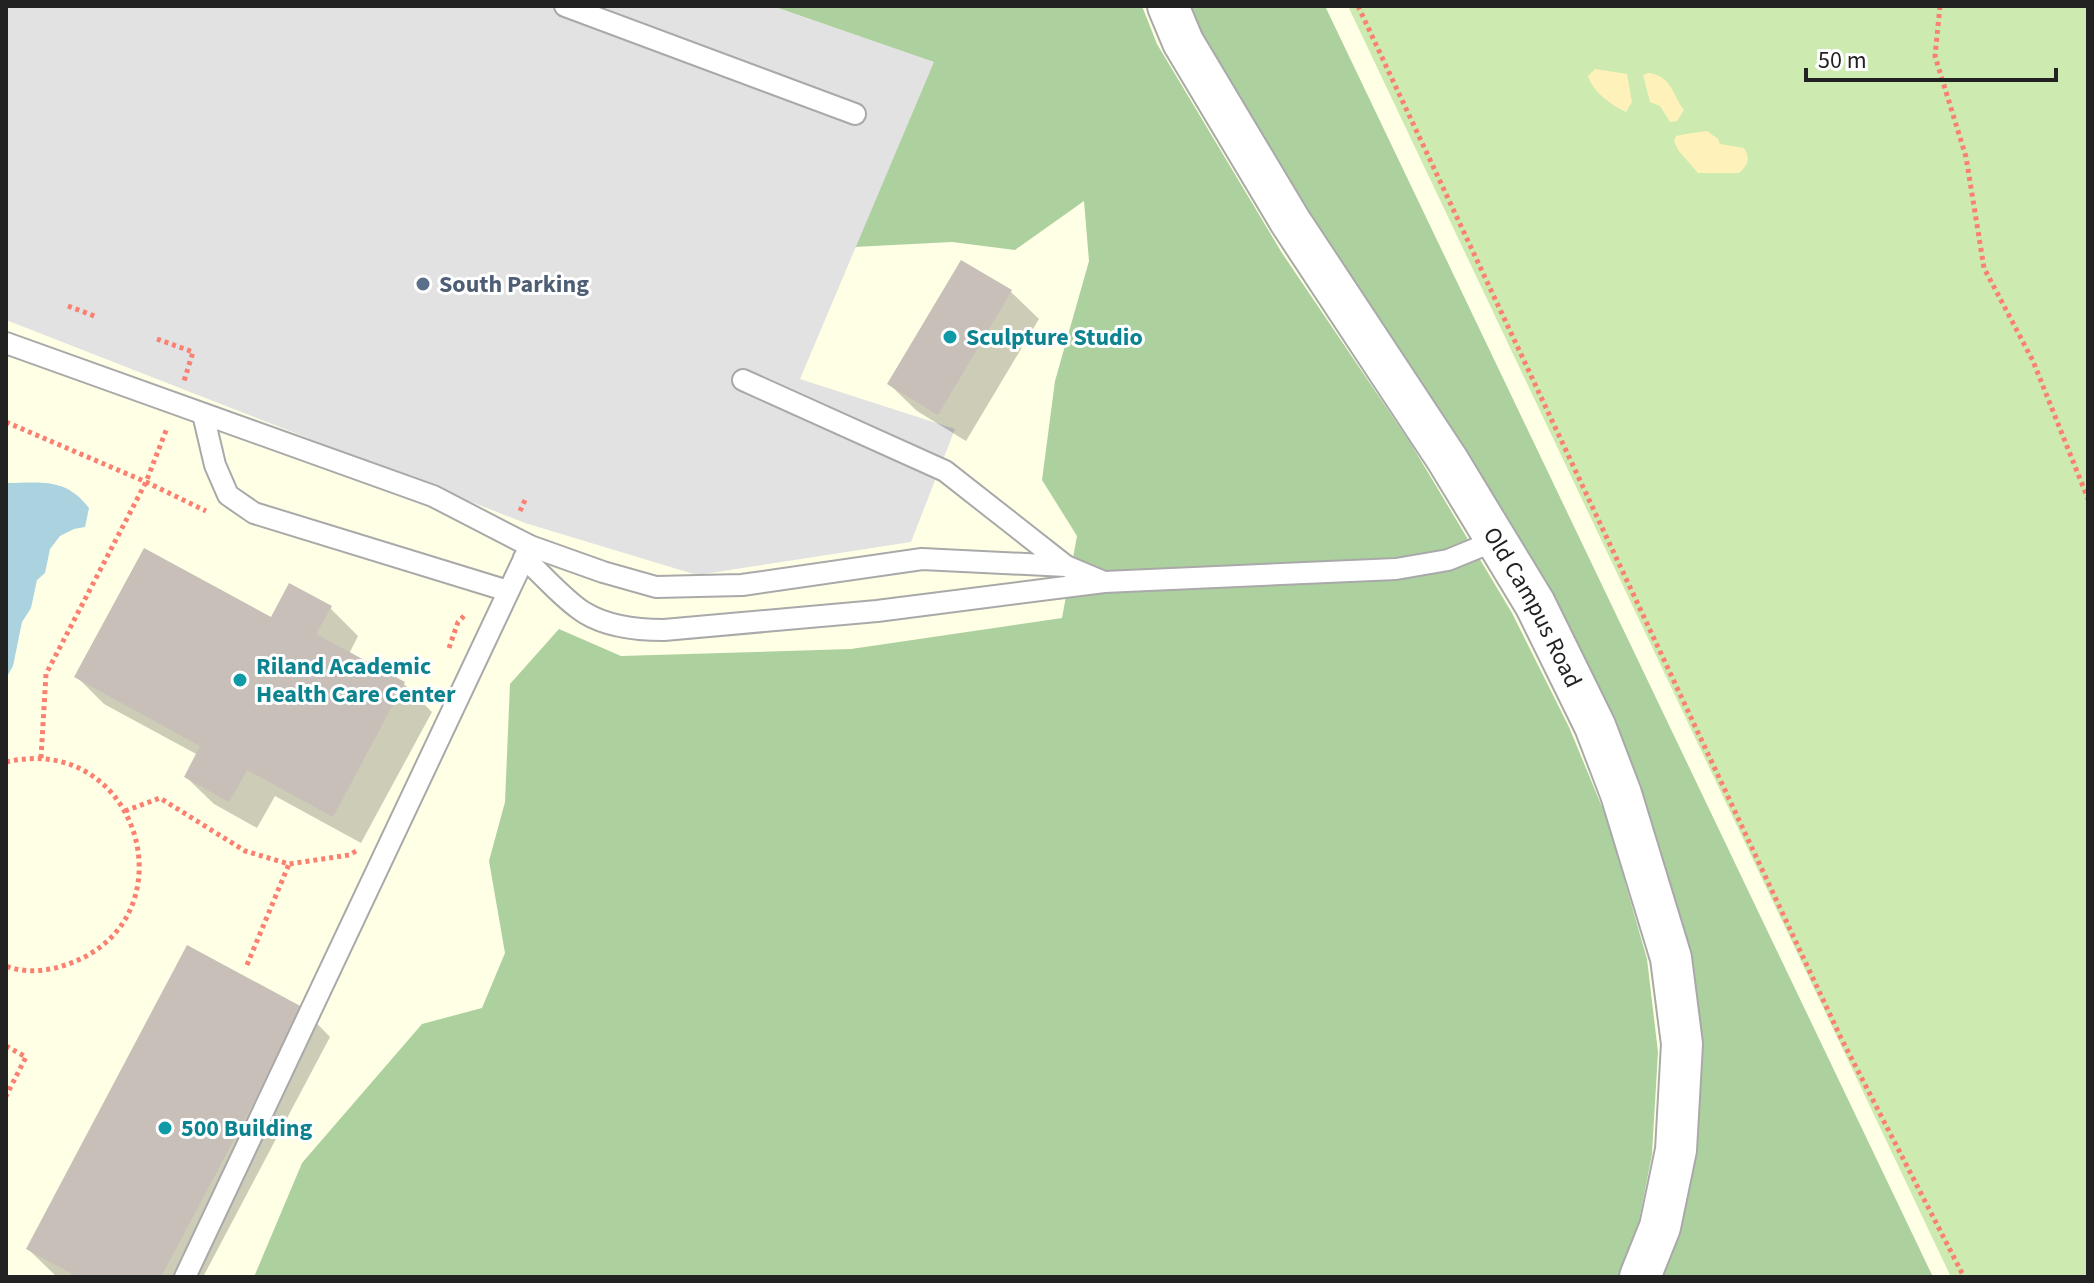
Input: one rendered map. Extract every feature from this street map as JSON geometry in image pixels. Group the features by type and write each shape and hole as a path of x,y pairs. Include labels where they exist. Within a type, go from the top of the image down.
{"street":[{"name":"Old Campus Road","path":"1168,6 1183,42 1290,221 1447,459 1535,604 1595,726 1621,794 1671,958 1682,1044 1676,1150 1660,1227 1640,1277"}],"lane":[{"path":"565,6 855,114"},
{"path":"6,343 433,496 522,547 656,587 742,585 922,559 1066,566"},
{"path":"743,380 945,471 1066,566 1104,582"},
{"path":"203,414 215,465 228,495 254,513 500,588"},
{"path":"522,547 584,613 615,625 639,630 664,630 877,611 1104,582 1396,569 1448,560 1497,540"},
{"path":"185,1277 500,588 522,547"}],"path":[{"path":"1358,6 1834,1021 1964,1277"},
{"path":"1940,6 1935,56 1966,157 1984,268 2033,361 2088,499"},
{"path":"68,306 97,317"},
{"path":"41,758 46,674 146,482 193,352 157,339"},
{"path":"6,422 218,516"},
{"path":"522,547 526,498"},
{"path":"448,652 458,622 500,588"},
{"path":"6,762 26,757 60,760 92,774 117,797 135,829 141,865 134,901 116,933 88,957 54,970 17,970 6,966"},
{"path":"125,811 160,798 245,851 289,864 349,855 360,849"},
{"path":"247,965 289,864"},
{"path":"6,1046 26,1057 6,1096"}],"shaded area":[{"path":"6,6 1348,6 1951,1277 6,1277"},
{"name":"South Parking","path":"6,6 772,6 934,62 800,379 955,429 911,542 697,575 525,523 6,320"}],"green space":[{"path":"772,6 1142,6 1157,44 1282,253 1411,444 1512,613 1569,727 1607,819 1647,959 1658,1052 1652,1154 1639,1221 1619,1277 254,1277 302,1163 422,1024 482,1008 505,953 489,861 505,802 510,684 559,629 621,656 851,649 1062,618 1077,536 1042,480 1055,381 1089,261 1084,201 1015,250 952,242 854,247 933,62"},
{"path":"1183,6 1325,6 1933,1277 1657,1277 1692,1147 1639,789 1317,231"},
{"path":"1348,6 2088,6 2088,1277 1951,1277"}],"sand":[{"path":"1595,69 1627,74 1632,102 1626,112 1598,93 1588,76"},
{"path":"1648,73 1662,77 1670,86 1684,110 1677,121 1670,122 1660,106 1650,102 1643,75"},
{"path":"1707,131 1720,144 1744,148 1748,162 1739,173 1698,173 1678,150 1674,141 1676,136"}],"water":[{"path":"6,483 62,486 89,508 85,527 60,536 50,549 45,573 37,580 31,608 22,622 13,666 6,678"}],"building":[{"name":"Sculpture Studio","path":"961,260 1012,290 938,415 887,384"},
{"name":"Riland Academic Health Care Center","path":"144,548 271,617 289,583 332,606 316,634 405,682 333,817 247,770 229,802 184,777 200,746 74,677"},
{"name":"500 Building","path":"187,945 304,1008 161,1277 78,1277 26,1249"}],"place":[{"name":"South Parking","path":"423,284"},
{"name":"Sculpture Studio","path":"950,337"},
{"name":"Riland Academic Health Care Center","path":"240,680"},
{"name":"500 Building","path":"165,1128"}]}
